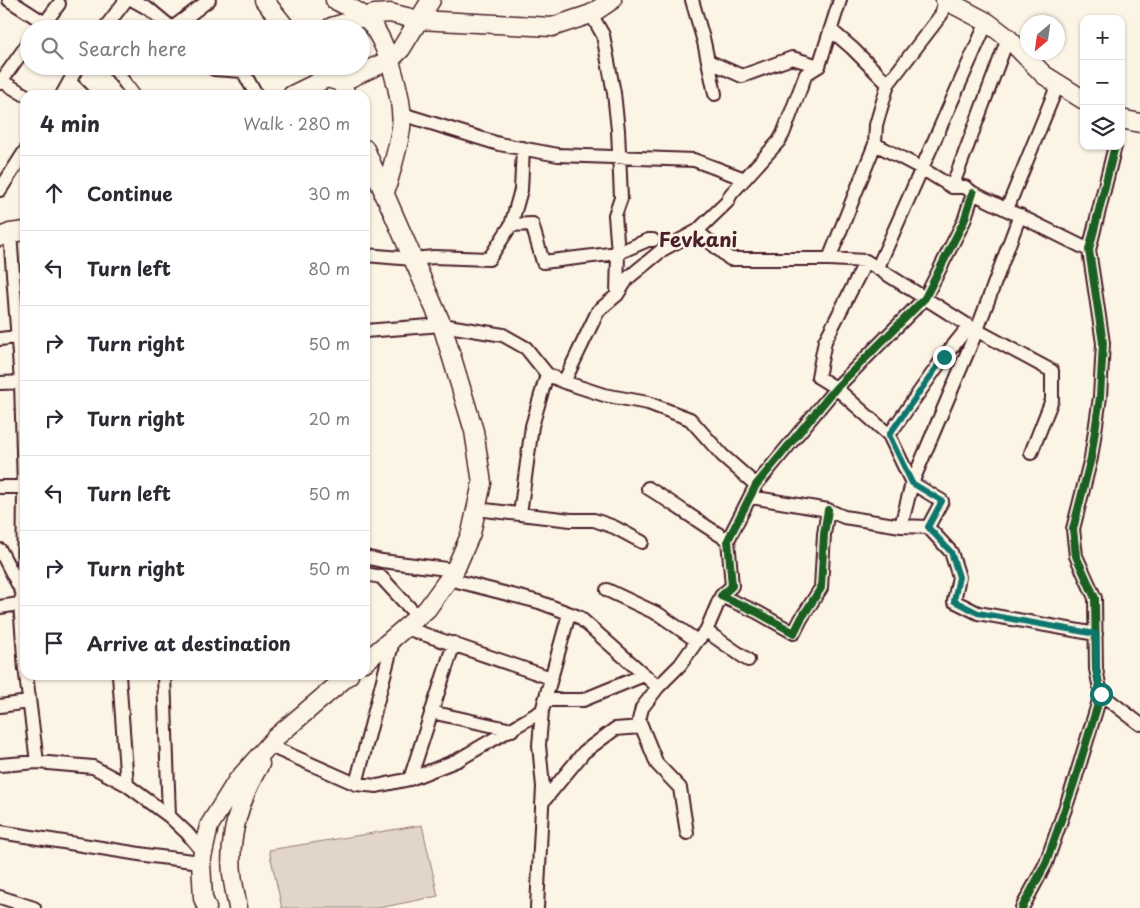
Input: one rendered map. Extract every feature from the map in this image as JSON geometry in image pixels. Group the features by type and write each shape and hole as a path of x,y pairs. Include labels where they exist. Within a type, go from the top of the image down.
{"main road":[{"path":"264,0 280,20"},
{"path":"332,20 334,0 367,20"},
{"path":"370,66 390,60 401,49 431,0"},
{"path":"356,20 374,14 390,13 419,20 552,27 591,14 612,0"},
{"path":"945,0 987,22 1008,38 1044,75 1080,98"},
{"path":"370,23 382,38 390,60 402,114 401,128 384,196"},
{"path":"304,90 334,78"},
{"path":"370,161 442,325 474,431 482,483 472,533 452,574 427,609 370,658"},
{"path":"202,905 202,857 209,826 237,780 272,742 343,680"},
{"path":"238,908 231,872 234,828 251,780 272,742"}],"street":[{"path":"9,0 36,20"},
{"path":"111,20 126,0"},
{"path":"133,0 149,9 162,20"},
{"path":"183,20 209,0"},
{"path":"692,0 715,94"},
{"path":"564,382 598,312 617,295 628,278 662,250 697,231 726,202 779,141 806,74 819,66 840,0"},
{"path":"829,258 875,144 876,125 888,84 941,15 945,0"},
{"path":"50,20 59,4"},
{"path":"591,14 604,34 614,93 620,156 621,198 616,215 618,252 617,295"},
{"path":"928,527 942,501 912,483 889,435 836,388 818,377 825,341 872,264 921,168 987,22"},
{"path":"831,30 888,84"},
{"path":"952,187 1008,38"},
{"path":"20,54 0,81 20,92"},
{"path":"708,61 742,76 792,58 819,66"},
{"path":"65,90 74,75"},
{"path":"121,75 131,90"},
{"path":"245,75 253,90"},
{"path":"70,82 78,90"},
{"path":"1007,209 1058,84"},
{"path":"402,114 499,144 558,155 694,160 745,179"},
{"path":"875,144 952,187 965,187 973,193 1089,250"},
{"path":"370,255 413,259 434,257 489,259 511,225 521,190 523,148"},
{"path":"1022,908 1046,863 1073,786 1101,694 1096,669 1095,598 1076,556 1073,528 1091,458 1100,398 1103,342 1089,250 1115,150"},
{"path":"0,190 20,159"},
{"path":"687,833 680,788 657,764 639,720 642,708 658,687 680,665 706,631 722,596 732,586 728,540 756,485 836,388 926,298 964,221 973,193"},
{"path":"900,526 912,483 973,328 1020,216"},
{"path":"511,225 532,224 543,262 618,252 648,240 654,240"},
{"path":"697,231 730,259 829,258 872,264 973,328 1052,372 1052,400 1031,453"},
{"path":"12,233 20,325"},
{"path":"370,331 442,325 503,335 526,348 547,374 564,382 604,394 648,403 690,419 722,455 756,485"},
{"path":"889,435 944,357 973,328"},
{"path":"0,339 20,336"},
{"path":"520,514 532,426 547,374"},
{"path":"0,383 20,382"},
{"path":"0,487 20,487"},
{"path":"648,488 728,540"},
{"path":"751,497 828,510 844,517 900,526 928,527 951,552 959,577 954,601 978,613 1096,634"},
{"path":"476,509 571,520 594,520 614,527 642,542"},
{"path":"722,596 757,612 794,634 801,618 821,588 824,534 828,510"},
{"path":"0,550 20,595"},
{"path":"370,558 452,574 540,602 579,618 658,687"},
{"path":"356,784 406,627 381,577 370,575"},
{"path":"607,590 660,615 697,641"},
{"path":"0,607 20,601"},
{"path":"537,908 543,787 539,745 543,706 569,614"},
{"path":"406,627 551,678"},
{"path":"706,631 748,660"},
{"path":"410,779 454,643"},
{"path":"272,742 356,784 377,786 410,779 458,760 512,730 543,706 583,700 644,675"},
{"path":"26,680 37,762"},
{"path":"119,680 127,785"},
{"path":"164,680 169,816"},
{"path":"1101,694 1140,724"},
{"path":"0,706 28,702"},
{"path":"432,712 512,730"},
{"path":"542,803 584,752 615,729 641,727"},
{"path":"0,765 37,762 93,767 127,785 169,816 187,833 202,857"},
{"path":"0,832 143,855 202,857"},
{"path":"0,897 34,908"}],"shaded area":[{"path":"422,825 438,896 379,908 282,908 269,850"}],"cycle path":[{"path":"1022,908 1046,863 1073,786 1101,694 1096,669 1095,598 1076,556 1073,529 1091,458 1100,397 1103,343 1089,250 1114,150"},
{"path":"828,510 824,534 821,588 794,633 757,612 721,596 732,586 728,540 756,485 836,388 925,298 964,221 973,193"}],"district":[{"name":"Fevkani","path":"698,240"}],"route":[{"path":"944,357 889,435 912,483 942,501 928,527 951,552 959,577 954,601 978,613 1096,634 1096,669 1101,694"}]}
